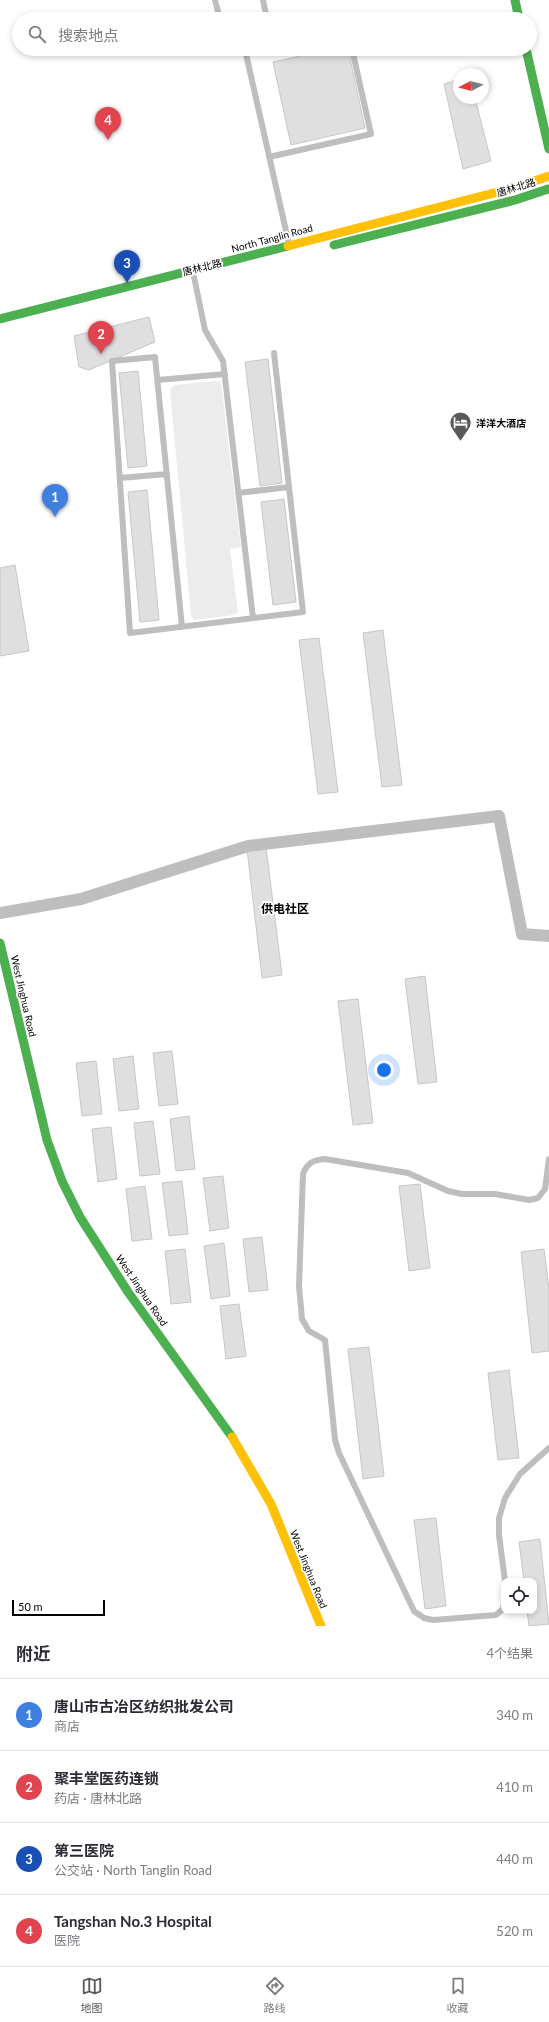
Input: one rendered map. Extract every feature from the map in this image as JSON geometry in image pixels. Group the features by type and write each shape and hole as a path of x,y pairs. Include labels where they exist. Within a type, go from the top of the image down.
{"main road":[{"path":"515,0 518,12"},
{"path":"528,56 549,149"},
{"name":"North Tanglin Road","path":"0,319 195,277 289,244 517,187 549,176"},
{"name":"唐林北路","path":"325,247 516,200 549,188"},
{"name":"West Jinghua Road","path":"0,943 47,1140 62,1181 80,1217 128,1292 239,1447 271,1504 321,1626"}],"street":[{"path":"0,913 81,900 248,846 500,816 522,934 549,936"}],"lane":[{"path":"215,0 218,12"},
{"path":"263,0 266,12"},
{"path":"246,56 289,244"},
{"path":"269,157 371,134 354,56"},
{"path":"195,277 205,330 223,361 253,618"},
{"path":"182,627 155,357 112,361 130,633 182,627 303,612 274,353"},
{"path":"158,380 225,374"},
{"path":"120,478 167,474"},
{"path":"238,493 289,487"},
{"path":"501,1611 496,1615 432,1620 424,1618 414,1612 342,1460 335,1440 325,1340 309,1331 302,1319 300,1286 303,1174 306,1166 314,1160 324,1159 408,1173 448,1191 462,1194 495,1194 529,1200 538,1198 545,1189 549,1159"},
{"path":"505,1578 499,1535 499,1518 505,1498 520,1474 549,1448"}],"shaded area":[{"path":"216,381 221,382 241,547 230,549 238,612 234,615 194,620 191,615 170,390 174,385"}],"building":[{"path":"300,56 350,56 365,128 291,145 273,62"},
{"path":"453,81 453,104 477,104 491,161 463,169 444,84"},
{"path":"149,317 155,342 89,370 79,367 74,336"},
{"path":"268,359 282,483 260,486 245,362"},
{"path":"138,371 147,466 128,468 119,373"},
{"path":"147,490 159,620 140,622 128,492"},
{"path":"284,499 296,602 273,605 261,502"},
{"path":"15,565 29,651 0,656 0,568"},
{"path":"383,630 402,785 382,787 363,633"},
{"path":"319,638 338,792 318,794 299,640"},
{"path":"266,847 282,975 262,978 247,849"},
{"path":"425,976 437,1082 418,1084 405,979"},
{"path":"358,999 373,1123 353,1125 338,1001"},
{"path":"172,1051 178,1104 159,1106 153,1053"},
{"path":"133,1056 139,1109 119,1111 113,1059"},
{"path":"96,1061 102,1114 82,1116 76,1063"},
{"path":"189,1116 195,1169 176,1171 170,1119"},
{"path":"153,1121 160,1174 140,1176 134,1123"},
{"path":"111,1127 117,1179 98,1182 92,1129"},
{"path":"223,1176 229,1228 210,1231 203,1178"},
{"path":"182,1181 188,1234 169,1236 162,1183"},
{"path":"420,1184 430,1268 409,1271 399,1186"},
{"path":"145,1186 152,1239 132,1241 126,1189"},
{"path":"262,1237 268,1290 249,1292 243,1239"},
{"path":"224,1243 230,1296 211,1299 204,1246"},
{"path":"185,1249 191,1302 171,1304 165,1251"},
{"path":"544,1249 549,1289 549,1351 532,1353 521,1252"},
{"path":"239,1304 246,1356 226,1359 220,1306"},
{"path":"369,1347 384,1476 363,1479 348,1349"},
{"path":"509,1370 519,1458 498,1460 488,1373"},
{"path":"436,1518 446,1606 425,1609 414,1520"},
{"path":"540,1539 549,1624 529,1626 527,1614 537,1614 537,1578 524,1578 519,1542"}],"traffic: fast":[{"path":"515,0 518,12"},
{"path":"528,56 549,149"},
{"path":"334,245 515,200 548,189"},
{"path":"0,319 288,246"},
{"path":"0,943 47,1140 62,1181 80,1217 128,1292 232,1437"}],"traffic: slow":[{"path":"288,246 517,187 549,176"},
{"path":"232,1437 271,1504 321,1626"}],"place":[{"name":"Tangshan No.3 Hospital","path":"108,140"},
{"name":"第三医院","path":"127,283"},
{"name":"聚丰堂医药连锁","path":"101,354"},
{"name":"洋洋大酒店","path":"461,442"},
{"name":"唐山市古冶区纺织批发公司","path":"55,517"}],"district":[{"name":"供电社区","path":"285,908"}]}
